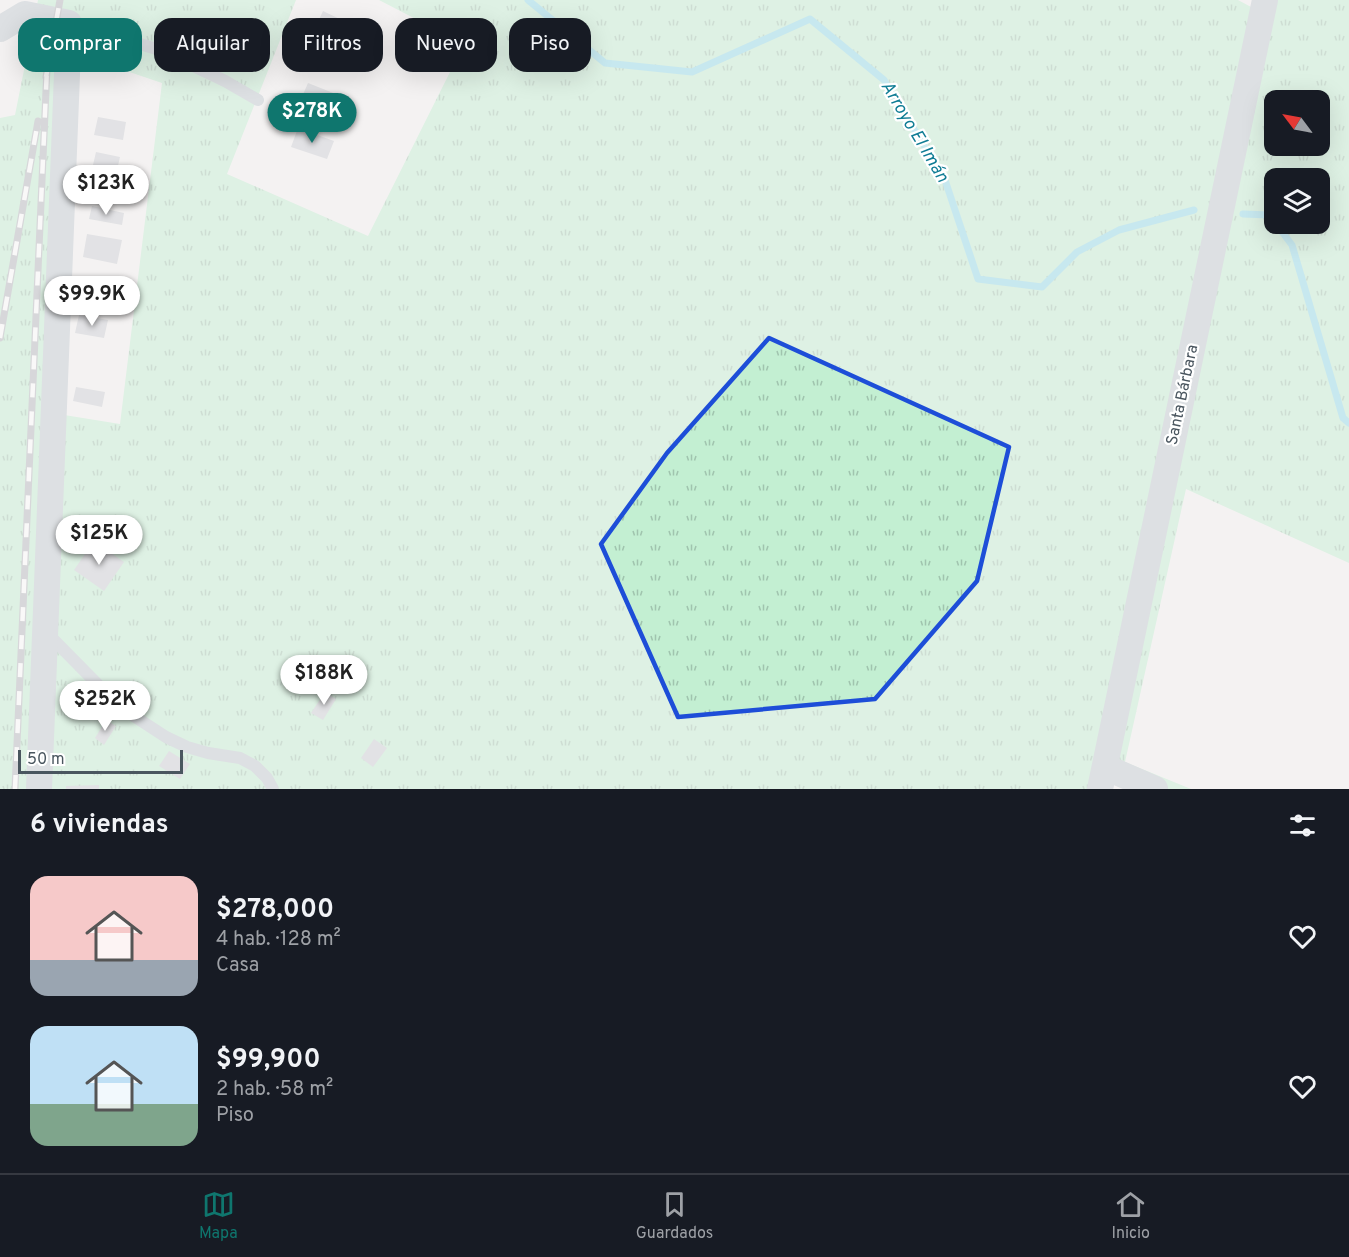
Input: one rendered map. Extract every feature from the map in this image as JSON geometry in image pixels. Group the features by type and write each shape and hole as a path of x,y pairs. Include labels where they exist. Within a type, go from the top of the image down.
{"street":[{"name":"Santa Bárbara","path":"1102,778 1265,0"},
{"path":"18,18 25,14 45,18"},
{"path":"0,29 18,18"},
{"path":"39,789 67,72"},
{"path":"1102,778 1155,789"}],"lane":[{"path":"142,45 160,50 225,81 258,100"},
{"path":"45,631 120,707 187,747 240,759 255,766 267,778 273,789"}],"highlighted area":[{"path":"769,338 1009,447 977,581 875,699 678,717 601,544 667,453"}],"green space":[{"path":"38,0 296,0 289,18 282,18 282,35 270,66 270,18 154,18 154,72 267,72 227,174 368,236 450,72 497,72 497,18 414,18 379,0 1238,0 1266,15 1270,0 1349,0 1349,563 1186,489 1125,762 1191,789 1138,789 1113,778 1110,789 0,789 0,118 15,115 24,72 69,72 58,414 120,424 162,83 129,72 142,72 142,18 34,18"}],"building":[{"path":"323,11 338,18 320,18"},
{"path":"308,83 351,100 344,116 301,99"},
{"path":"98,117 126,122 123,140 94,135"},
{"path":"298,128 334,141 327,159 291,147"},
{"path":"96,152 120,157 117,170 93,165"},
{"path":"92,206 124,213 122,225 89,219"},
{"path":"87,234 122,240 117,264 83,257"},
{"path":"79,315 108,320 104,338 75,333"},
{"path":"76,387 105,392 102,407 73,401"},
{"path":"94,541 124,562 104,591 74,570"},
{"path":"325,692 336,699 323,720 311,713"},
{"path":"106,720 116,726 104,745 95,738"},
{"path":"374,739 387,748 373,767 361,758"},
{"path":"169,751 190,764 180,779 159,766"},
{"path":"99,785 99,789 66,789 66,786"}],"waterway":[{"name":"Arroyo El Imán","path":"528,0 605,63 692,72 810,19 884,80 945,180 978,279 1042,287 1077,252 1119,230 1194,210"},
{"name":"Arroyo El Imán","path":"1243,214 1264,215"},
{"name":"Arroyo El Imán","path":"1284,234 1292,245 1343,418 1349,423"}],"railway":[{"path":"46,77 60,0"},
{"path":"15,789 47,72"},
{"path":"0,338 38,121"}]}
